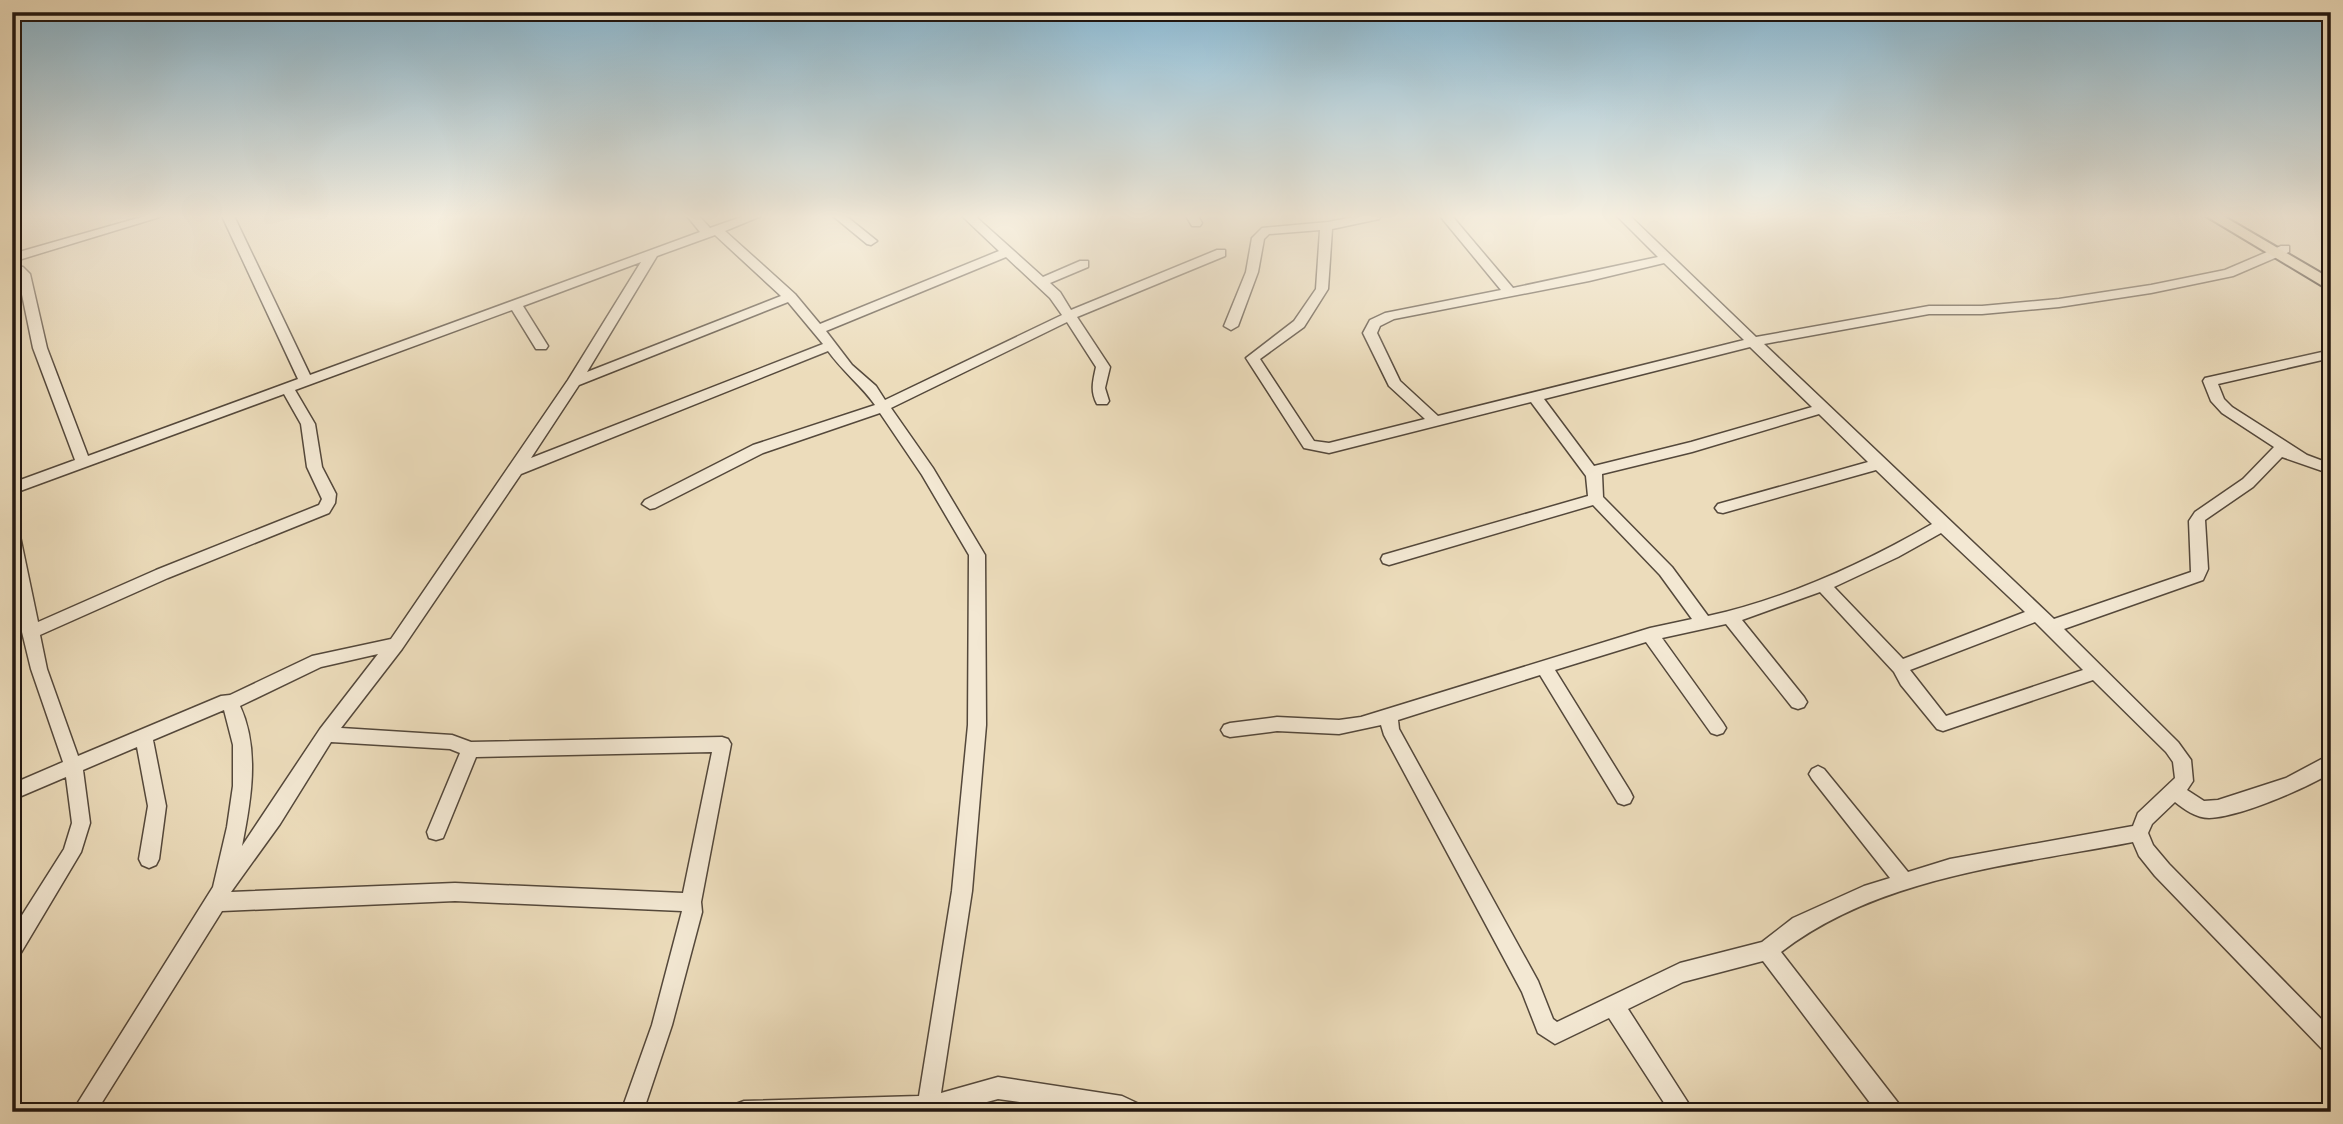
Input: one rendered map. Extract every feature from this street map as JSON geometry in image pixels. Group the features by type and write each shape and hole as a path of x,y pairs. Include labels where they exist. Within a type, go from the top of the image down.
{"main road":[{"path":"2306,268 2331,286"},
{"path":"2313,268 2331,278"}],"street":[{"path":"253,268 306,382"},
{"path":"12,489 612,268"},
{"path":"83,1112 220,895 326,734 396,643 516,471 643,268"},
{"path":"756,268 790,297 847,368 871,389 928,472 977,555 977,725 962,891 928,1107"},
{"path":"817,330 967,268"},
{"path":"1028,268 1055,295 1103,367 1098,388 1102,401"},
{"path":"1042,282 1074,268"},
{"path":"650,504 758,449 882,407 1070,316 1183,268"},
{"path":"1231,326 1252,268"},
{"path":"1323,268 1322,289 1299,324 1266,351 1256,355 1255,361 1309,445 1329,448 1754,342 1928,310 1982,310 2059,303 2151,289 2238,268"},
{"path":"1490,268 1510,293"},
{"path":"1435,421 1394,383 1370,333 1375,323 1391,316 1619,268"},
{"path":"1677,268 2148,721 2182,760 2184,782 2144,819 2139,833 2146,850 2162,870 2331,1044"},
{"path":"12,270 19,270 24,274 40,348 83,463"},
{"path":"574,382 790,297"},
{"path":"515,304 541,346"},
{"path":"516,471 831,345"},
{"path":"2302,459 2227,410 2218,401 2210,381 2331,354"},
{"path":"30,632 162,574 324,509 330,502 330,493 315,470 311,435 303,412 286,388"},
{"path":"1534,397 1593,475 1596,499 1666,570 1703,622"},
{"path":"1593,475 1597,470 1692,447 1822,410"},
{"path":"1900,667 2044,620 2179,584 2197,576 2200,569 2197,521 2200,516 2248,482 2279,451 2331,469"},
{"path":"1723,508 1880,464"},
{"path":"1389,559 1596,499"},
{"path":"1230,730 1277,724 1339,727 1361,724 1650,634 1730,617 1823,585 1905,548 1942,525"},
{"path":"12,536 38,669 73,766 81,823 77,842 12,949"},
{"path":"1823,585 1900,667 1907,680 1944,724 2096,672"},
{"path":"1730,617 1798,702"},
{"path":"1650,634 1717,728"},
{"path":"12,792 219,704 230,703 318,661 396,643"},
{"path":"1544,666 1624,797"},
{"path":"220,895 245,775 244,751 234,708 230,703"},
{"path":"1389,714 1390,730 1531,988 1545,1026 1555,1034 1566,1031 1680,973 1767,950 1800,925 1871,892 1950,868 2139,833"},
{"path":"326,734 452,742 470,750 722,744 691,902 692,912 662,1025 632,1112"},
{"path":"144,738 157,806 149,859"},
{"path":"436,832 470,750"},
{"path":"2175,791 2200,808 2220,808 2291,784 2327,767 2331,762"},
{"path":"1818,774 1904,881"},
{"path":"220,895 455,892 691,902"},
{"path":"1767,950 1891,1112"},
{"path":"1614,1007 1683,1112"},
{"path":"744,1112 928,1107 998,1088 1076,1098 1122,1107 1131,1112"}]}
